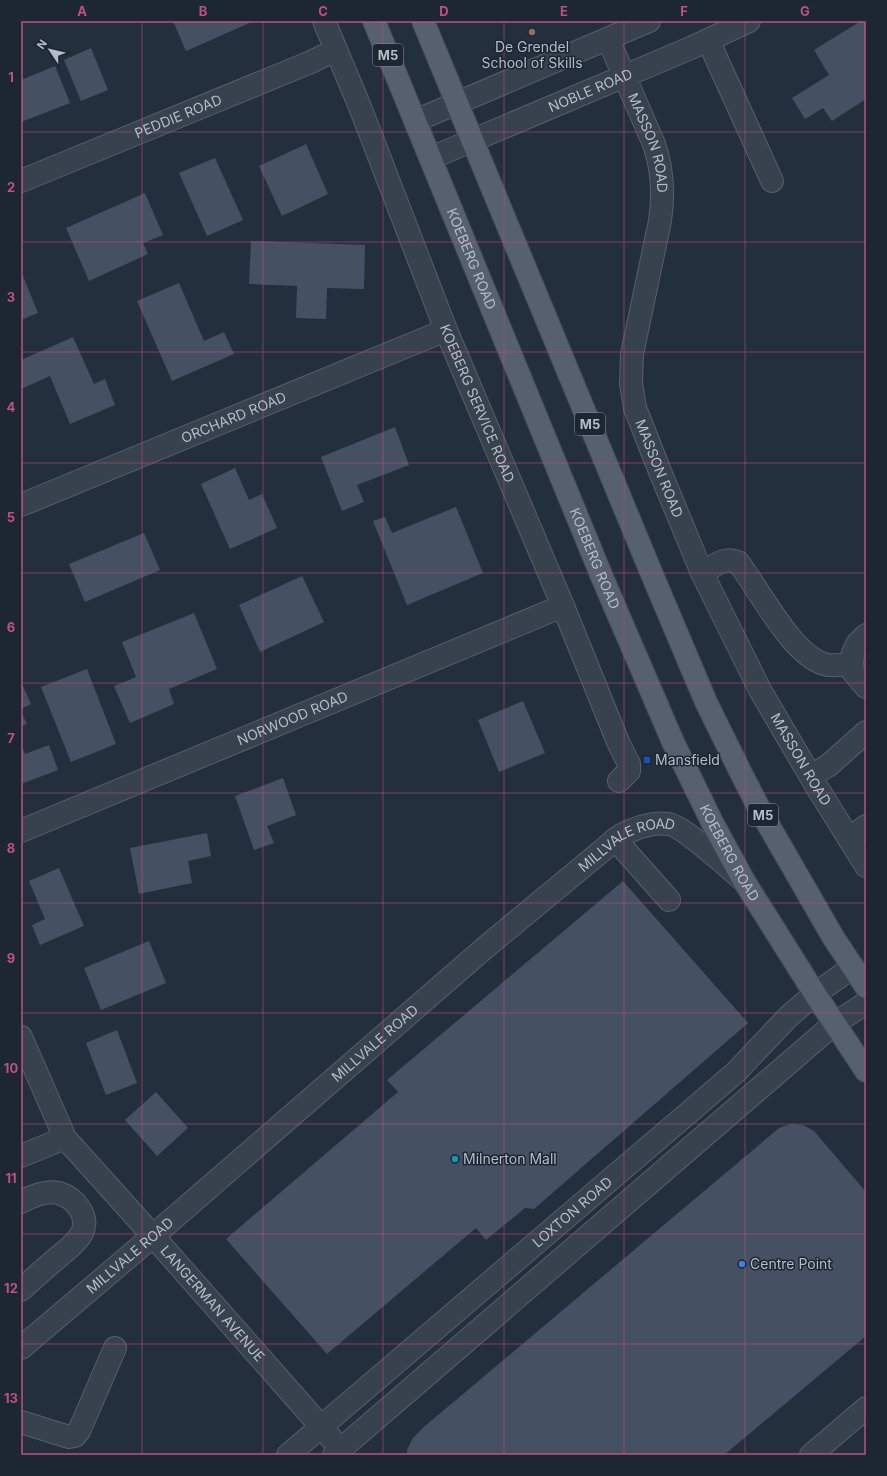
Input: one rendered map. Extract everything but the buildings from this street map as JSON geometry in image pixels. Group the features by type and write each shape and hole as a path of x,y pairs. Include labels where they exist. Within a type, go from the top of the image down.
{"main road":[{"name":"KOEBERG ROAD","path":"374,21 596,562 654,698 712,822 744,881 834,1024 866,1071"},
{"name":"M5","path":"423,21 706,702 758,806 833,937 866,987"}],"street":[{"name":"KOEBERG SERVICE ROAD","path":"324,21 363,114 446,330 564,606 618,742 629,764 629,772 619,781"},
{"path":"415,121 649,21"},
{"name":"NOBLE ROAD","path":"431,158 708,40 749,21"},
{"name":"MASSON ROAD","path":"608,39 654,144 663,182 660,221 632,354 631,368 635,408 702,573 760,690 811,776 858,832 866,866"},
{"path":"708,40 772,181"},
{"name":"PEDDIE ROAD","path":"21,181 311,62 335,50"},
{"name":"ORCHARD ROAD","path":"21,505 446,330"},
{"path":"702,573 726,560 731,559 738,562 783,629 800,648 814,659 825,665 852,664"},
{"name":"NORWOOD ROAD","path":"21,831 564,606"},
{"path":"866,635 857,644 853,653 852,664 853,672 866,687"},
{"path":"811,776 829,765 866,732"},
{"name":"MILLVALE ROAD","path":"21,1348 153,1236 487,946 618,837 640,826 670,824 684,831 744,881"},
{"path":"618,837 669,900"},
{"name":"LOXTON ROAD","path":"288,1455 736,1072 789,1016 815,994 853,967"},
{"name":"LOXTON ROAD","path":"340,1453 834,1024 866,1003"},
{"name":"LANGERMAN AVENUE","path":"21,1038 65,1138 321,1427 340,1453"},
{"path":"21,1156 65,1138"},
{"path":"21,1202 35,1194 58,1193 70,1198 80,1209 85,1218 85,1226 75,1243 21,1290"},
{"path":"21,1422 69,1437 75,1436 79,1431 115,1348"},
{"path":"811,1455 864,1413"}],"place":[{"name":"De Grendel School of Skills","path":"532,32"},
{"name":"Mansfield","path":"647,760"},
{"name":"Milnerton Mall","path":"455,1159"},
{"name":"Centre Point","path":"742,1264"}]}
